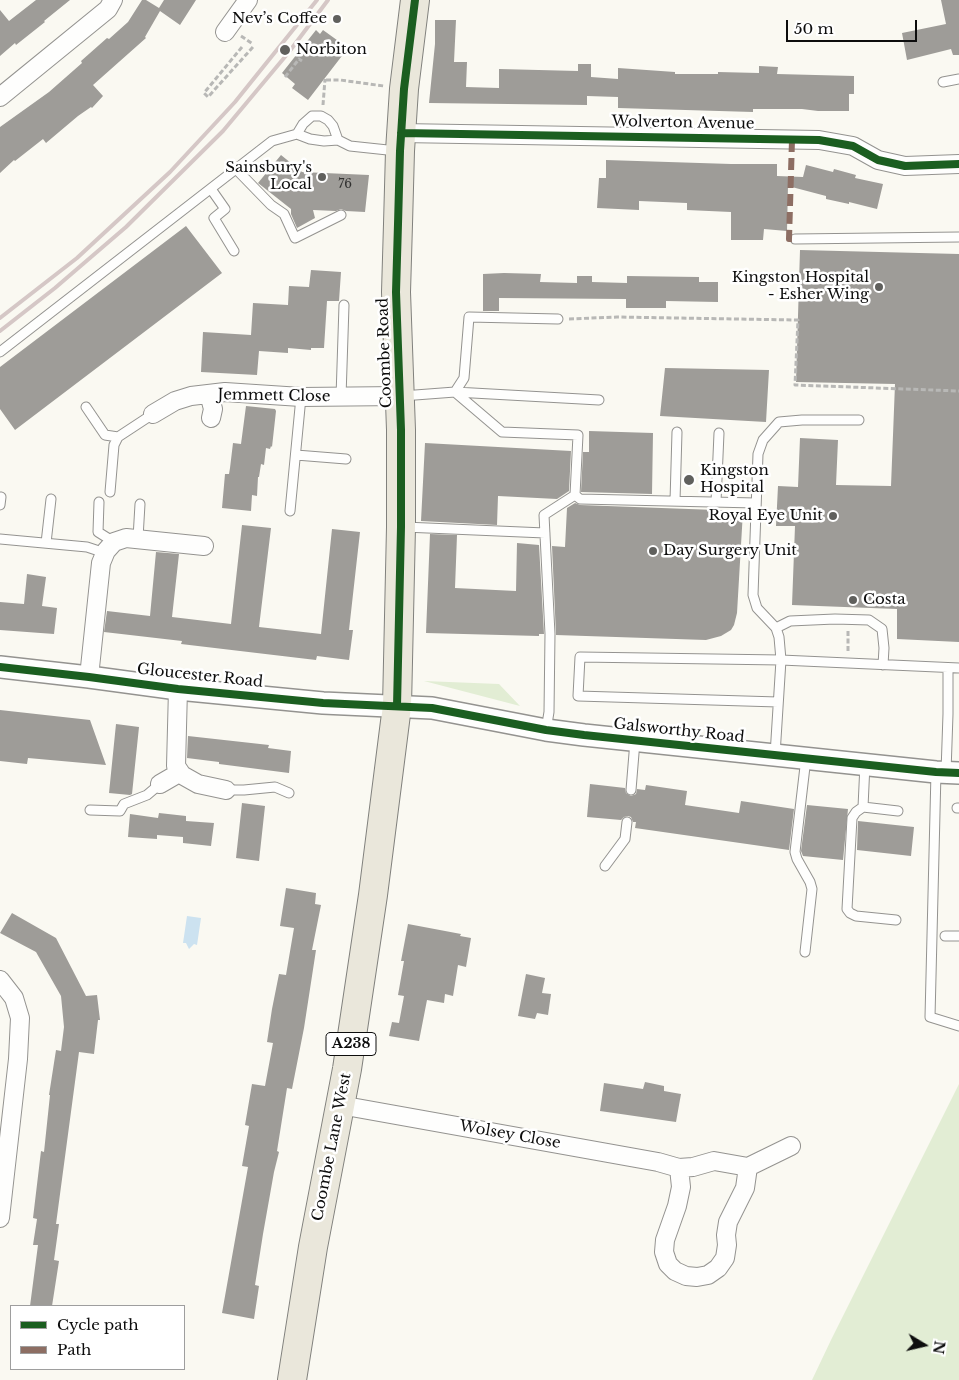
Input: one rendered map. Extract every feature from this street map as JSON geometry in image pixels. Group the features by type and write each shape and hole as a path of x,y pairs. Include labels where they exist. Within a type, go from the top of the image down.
{"main road":[{"name":"Coombe Road","path":"397,706 401,527 400,396 396,292 400,142 404,89 415,0"},
{"name":"Coombe Lane West","path":"292,1380 313,1247 340,1105 362,972 397,706"}],"street":[{"path":"0,97 108,9 113,0"},
{"path":"225,32 248,0"},
{"name":"Wolverton Avenue","path":"400,142 819,140 853,146 878,160 905,166 959,164"},
{"name":"Jemmett Close","path":"153,414 175,401 191,396 225,392 302,397 400,396"},
{"path":"209,394 213,409 211,418"},
{"path":"89,677 101,563 109,548 126,538 204,546"},
{"name":"Gloucester Road","path":"0,668 178,689 323,703 397,706"},
{"path":"178,689 176,766 179,772 198,784 226,790"},
{"name":"Galsworthy Road","path":"397,706 432,708 546,730 947,772"},
{"path":"160,784 179,772"},
{"path":"0,980 14,998 20,1018 18,1059 0,1218"},
{"name":"Wolsey Close","path":"340,1105 639,1159 679,1168 714,1161 748,1166"},
{"path":"679,1168 681,1187 677,1206 665,1240 664,1252 668,1264 686,1276 708,1275 718,1268 725,1258 728,1222 745,1188 748,1166 790,1146"}],"lane":[{"path":"943,82 959,78"},
{"path":"297,134 303,124 312,116 322,116 333,126 338,140"},
{"path":"0,352 272,141 297,134 310,139 338,140 350,146 400,142"},
{"path":"236,169 271,205 284,214 295,238 341,215"},
{"path":"211,189 225,209 214,218 234,251"},
{"path":"795,239 959,237"},
{"path":"340,397 344,305"},
{"path":"455,392 464,378 469,317 558,319"},
{"path":"455,392 502,432 578,435 575,495"},
{"path":"400,396 455,392 599,400"},
{"path":"290,511 302,397"},
{"path":"86,407 105,435 118,438"},
{"path":"110,492 114,445 118,438 153,414"},
{"path":"775,755 781,660 776,628 757,608 753,595 758,454 763,440 779,422 859,420"},
{"path":"675,501 678,432"},
{"path":"716,502 719,433"},
{"path":"296,455 346,459"},
{"path":"575,495 580,499 756,503"},
{"path":"546,730 549,712 550,634 544,515 575,495"},
{"path":"46,544 51,499"},
{"path":"100,502 98,532 109,548"},
{"path":"138,538 140,504"},
{"path":"401,527 545,533"},
{"path":"0,539 109,548"},
{"path":"776,628 790,621 869,620 882,629 883,665"},
{"path":"778,702 578,696 580,657 781,660 959,668"},
{"path":"948,668 947,772 930,1017 959,1026"},
{"path":"631,790 636,740"},
{"path":"805,952 812,889 796,859 795,852 806,758"},
{"path":"863,807 865,764"},
{"path":"90,810 120,811 124,804 147,795 160,784"},
{"path":"226,790 275,787 289,793"},
{"path":"896,920 856,916 847,909 852,818 863,807 898,810"},
{"path":"605,866 626,839 627,822"},
{"path":"946,936 959,936"}],"path":[{"path":"242,47 204,93 208,97 253,45 243,37"},
{"path":"285,77 299,59 302,61"},
{"path":"322,116 326,80 388,86"},
{"path":"558,319 617,317 798,320 795,385 959,391"},
{"path":"848,620 848,663"}],"green space":[{"path":"424,681 499,684 520,706"},
{"path":"959,1084 959,1380 812,1380 831,1340"}],"water":[{"path":"187,916 201,918 197,945 194,944 189,949 186,943 183,943"}],"building":[{"path":"36,0 70,0 45,22 0,56 0,10 9,21"},
{"path":"142,0 146,0 159,8 164,0 196,0 180,25 160,11 146,38 93,85 103,96 92,108 78,116 46,143 43,139 14,160 0,173 0,127 49,92 107,38 109,39 128,22"},
{"path":"941,0 959,0 959,55 953,55 951,49 907,60 902,33 946,24"},
{"path":"435,20 456,20 454,62 467,62 466,87 499,88 499,69 578,71 578,64 591,64 591,77 618,79 618,68 675,72 675,74 718,74 718,72 759,73 759,66 778,67 777,74 854,76 854,94 849,94 849,111 753,109 753,112 618,108 618,97 587,96 587,105 429,103 435,44"},
{"path":"316,30 320,34 323,30 348,48 308,100 292,88 295,84 282,73"},
{"path":"281,155 302,172 369,175 365,212 341,209 336,211 313,210 315,218 297,228 291,214 291,209 258,183"},
{"path":"606,160 777,164 777,176 803,177 806,165 833,172 834,169 856,175 855,178 883,184 877,209 826,199 826,196 788,186 787,231 764,229 763,240 731,240 731,212 687,210 687,203 639,201 639,210 597,208 599,178 606,178"},
{"path":"186,226 222,273 15,430 0,409 0,367"},
{"path":"800,250 959,254 959,642 897,639 897,609 792,605 795,526 776,526 778,486 798,487 800,438 838,440 836,485 891,486 895,384 796,382"},
{"path":"311,270 341,272 339,301 327,301 324,348 311,348 311,350 288,348 288,353 259,351 257,375 201,372 203,332 251,335 253,303 288,305 289,286 309,287"},
{"path":"483,274 541,274 540,282 577,283 577,276 592,276 592,282 627,283 627,276 699,277 699,282 718,282 718,302 666,301 666,308 626,308 626,299 499,298 499,311 483,311"},
{"path":"665,368 769,370 766,422 660,416"},
{"path":"246,406 275,409 276,411 272,447 270,449 266,448 264,465 261,464 258,477 257,496 252,495 251,511 222,508 225,474 229,474 233,443 241,444"},
{"path":"589,431 653,433 652,494 581,492 583,452 589,452"},
{"path":"425,443 571,451 569,491 557,499 498,496 497,525 421,521"},
{"name":"Day Surgery Unit","path":"575,503 580,505 743,511 737,613 731,630 721,636 706,640 556,635 552,546 565,547 567,508"},
{"path":"242,525 271,528 259,627 321,634 332,529 360,532 349,630 353,630 349,660 317,656 316,660 181,644 182,641 104,632 107,611 150,616 156,552 179,554 172,617 231,624"},
{"path":"430,534 457,535 455,588 516,591 517,543 539,545 544,634 539,634 539,636 426,633"},
{"path":"27,574 46,577 42,606 57,608 54,634 0,630 0,602 24,604"},
{"path":"0,710 90,720 106,765 28,758 27,764 0,761"},
{"path":"116,724 139,727 132,794 130,795 109,793"},
{"path":"188,736 269,745 268,748 291,751 289,773 187,758"},
{"path":"590,784 625,788 626,793 631,796 636,794 637,789 645,790 646,785 687,791 685,805 739,813 741,801 794,809 789,850 635,828 636,822 633,822 631,817 628,816 621,820 587,817"},
{"path":"242,803 265,806 259,861 236,858"},
{"path":"807,805 848,809 843,860 803,856 801,851"},
{"path":"159,813 186,816 186,821 214,823 211,846 183,843 183,837 157,835 157,839 128,837 130,814 158,818"},
{"path":"858,821 914,827 911,856 857,850"},
{"path":"286,888 316,893 315,904 321,905 312,950 316,950 304,1028 292,1089 287,1088 277,1151 279,1152 263,1234 255,1285 259,1286 254,1319 222,1313 248,1167 242,1166 249,1126 245,1125 252,1084 265,1086 273,1043 267,1042 272,1009 279,974 286,975 294,928 280,926"},
{"path":"12,913 56,938 86,996 97,995 100,1020 98,1020 94,1054 79,1052 56,1224 59,1224 54,1260 59,1261 52,1305 30,1305 38,1245 33,1245 37,1219 33,1218 41,1151 44,1152 49,1095 56,1050 61,1051 64,1027 61,996 36,952 0,933"},
{"path":"408,924 461,934 460,936 471,938 466,967 458,965 453,996 445,994 444,1003 427,1000 419,1041 389,1036 392,1022 399,1023 404,996 398,995 404,961 401,961"},
{"path":"526,974 545,978 542,993 551,994 548,1015 537,1013 535,1019 518,1016"},
{"path":"645,1082 664,1086 664,1091 681,1094 676,1122 600,1111 604,1083 643,1089"}],"railway":[{"path":"0,318 77,258 170,172 235,102 317,0"},
{"path":"0,331 55,288 126,227 223,131 289,52 328,0"}],"marked path":[{"path":"792,140 789,239 795,239"}],"cycle path":[{"path":"397,706 401,430 396,292 400,151 404,89 415,0"},
{"path":"401,133 819,140 853,146 878,160 905,166 959,164"},
{"path":"0,667 178,689 323,703 432,708 546,730 584,735 959,773"}],"place":[{"name":"Nev’s Coffee","path":"337,19"},
{"name":"Norbiton","path":"285,50"},
{"name":"Sainsbury's Local","path":"322,177"},
{"name":"Kingston Hospital - Esher Wing","path":"879,287"},
{"name":"Kingston Hospital","path":"689,480"},
{"name":"Royal Eye Unit","path":"833,516"},
{"name":"Day Surgery Unit","path":"653,551"},
{"name":"Costa","path":"853,600"}]}
